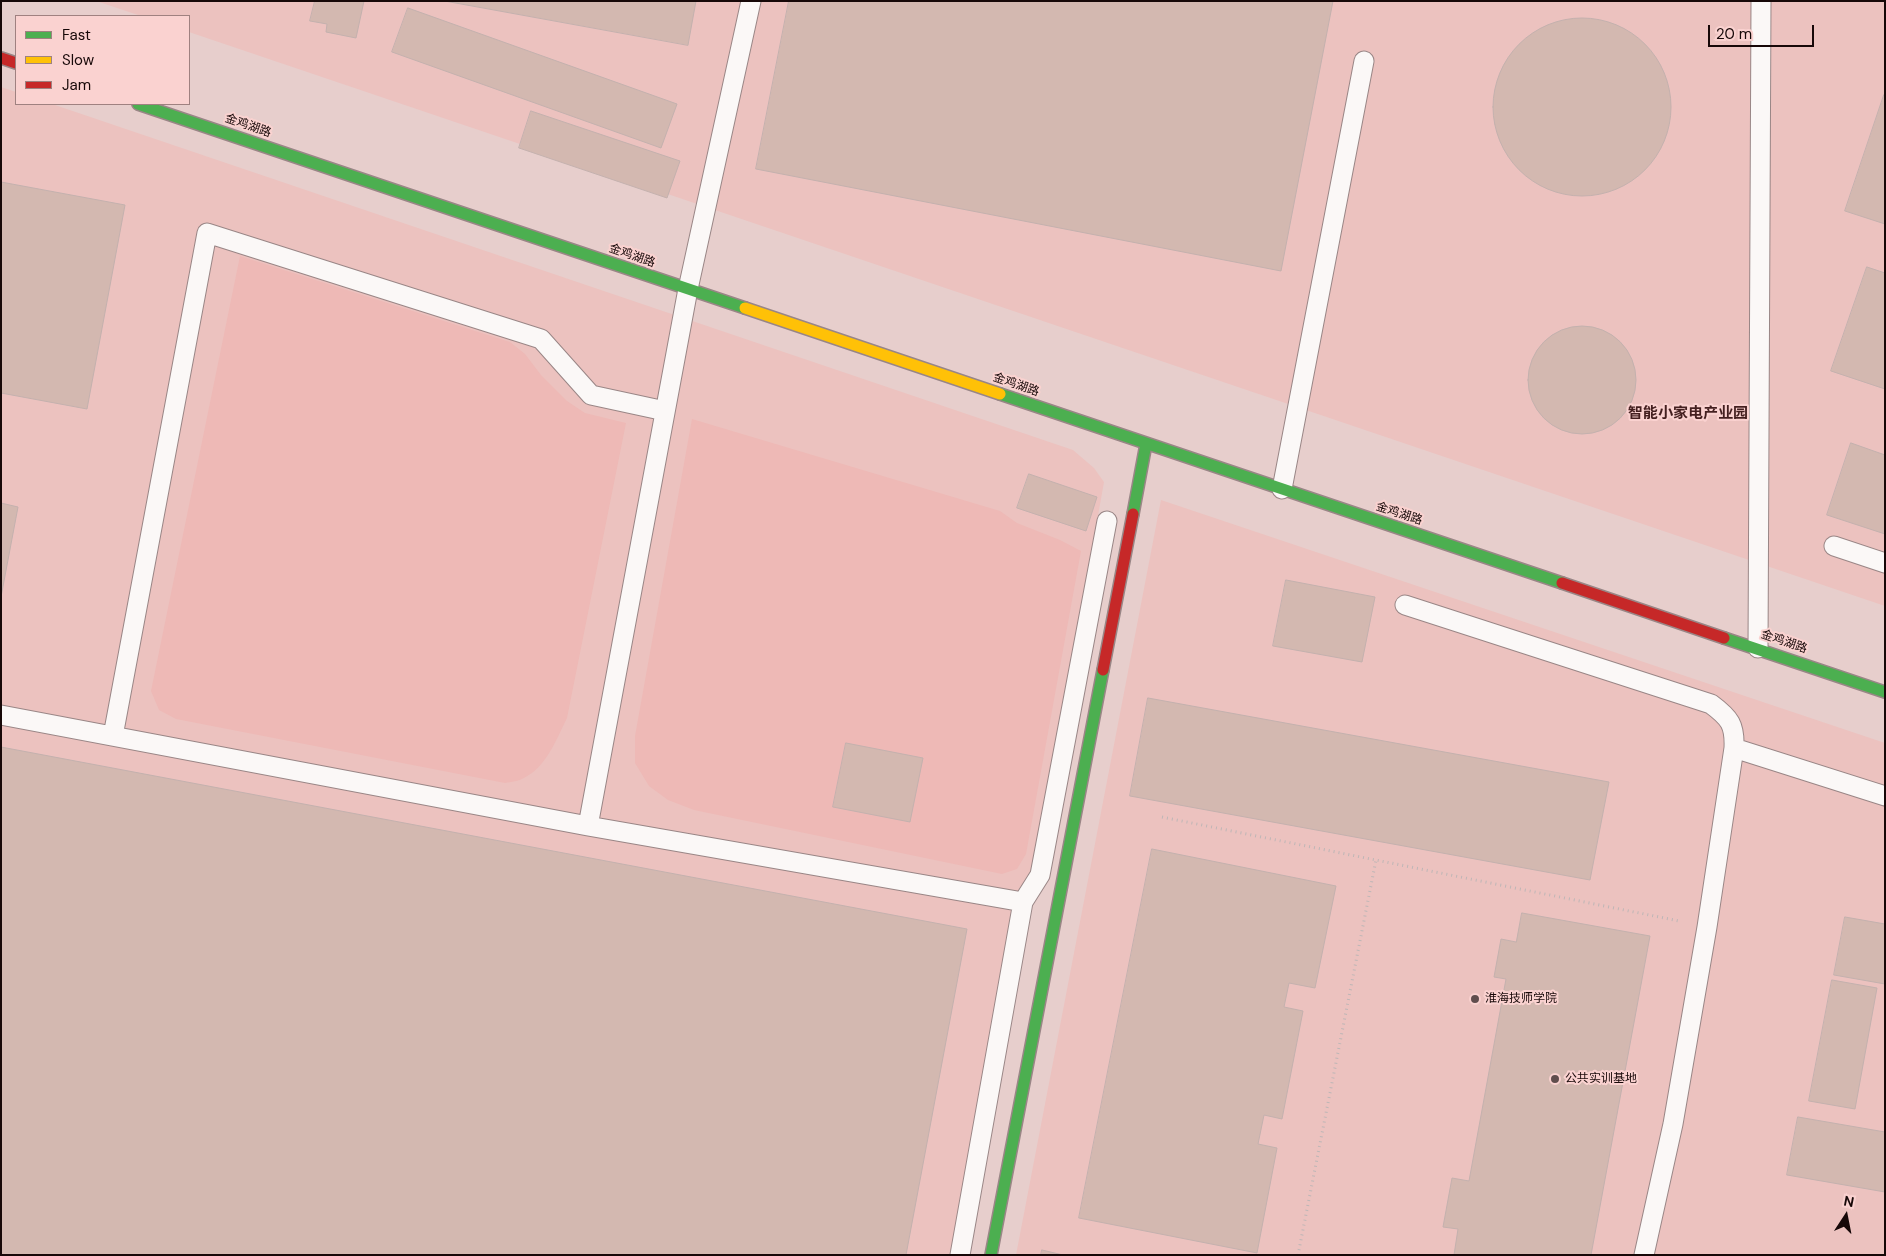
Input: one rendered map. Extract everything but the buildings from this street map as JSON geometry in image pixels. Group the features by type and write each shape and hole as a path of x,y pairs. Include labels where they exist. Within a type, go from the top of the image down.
{"street":[{"path":"1,58 15,63"},
{"name":"金鸡湖路","path":"141,105 1885,692"},
{"path":"991,1255 1146,444"}],"lane":[{"path":"588,826 688,290 751,1"},
{"path":"1758,648 1761,1"},
{"path":"1282,489 1364,61"},
{"path":"113,736 207,233 541,339 591,395 665,411"},
{"path":"960,1255 1023,902 1040,874 1106,521"},
{"path":"1834,546 1885,563"},
{"path":"1405,605 1711,704 1727,716 1735,733 1707,927 1673,1124 1644,1255"},
{"path":"1,715 588,826 1023,902"},
{"path":"1734,748 1885,796"}],"path":[{"path":"1162,817 1707,927"},
{"path":"1298,1255 1376,860"}],"shaded area":[{"path":"96,1 1885,1 1885,606 190,32 190,15 138,15"},
{"path":"1,87 15,92 15,105 55,105 1073,450 1094,468 1104,482 966,1255 1,1255"},
{"path":"240,256 510,342 525,354 541,375 567,401 585,413 626,423 567,718 545,760 524,778 505,783 176,719 159,710 151,691"},
{"path":"692,419 1000,511 1017,523 1060,540 1081,551 1026,854 1017,869 1002,874 694,810 668,800 649,786 635,763 635,736"},
{"name":"淮海技师学院","path":"1161,500 1885,743 1885,1255 1016,1255"}],"traffic: fast":[{"path":"141,105 745,308"},
{"path":"1000,394 1562,583"},
{"path":"1133,514 1146,444"},
{"path":"1724,638 1885,692"},
{"path":"991,1255 1103,670"}],"traffic: slow":[{"path":"745,308 1000,394"}],"traffic: jam":[{"path":"1,58 15,63"},
{"path":"1103,670 1133,514"},
{"path":"1562,583 1724,638"}],"place":[{"name":"淮海技师学院","path":"1475,999"},
{"name":"公共实训基地","path":"1555,1079"}],"district":[{"name":"智能小家电产业园","path":"1688,414"}]}
